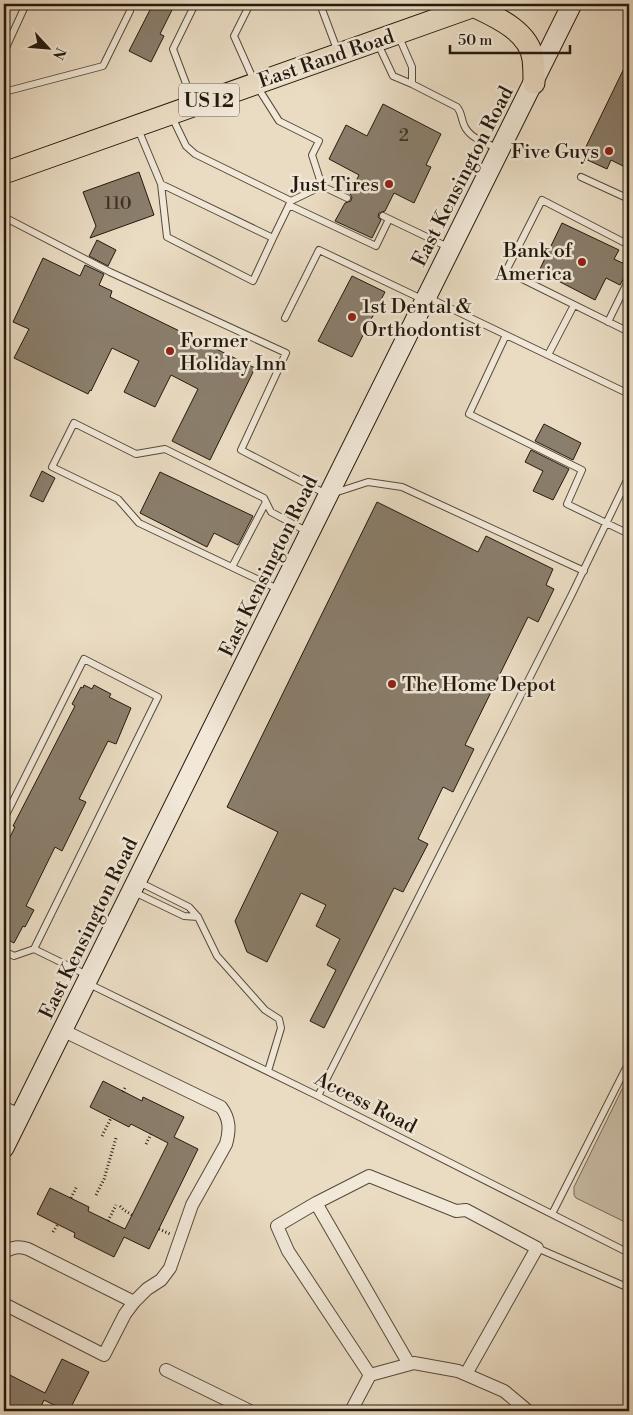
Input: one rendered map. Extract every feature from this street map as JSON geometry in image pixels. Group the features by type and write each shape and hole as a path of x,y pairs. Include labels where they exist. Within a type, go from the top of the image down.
{"main road":[{"name":"East Kensington Road","path":"4,1148 12,1111 62,1030 88,979 572,4"},
{"name":"East Rand Road","path":"4,173 476,5"},
{"path":"476,5 498,18 521,36 530,47 533,59 534,83"}],"street":[{"path":"4,1304 104,1355 125,1314 134,1302 147,1289 162,1280 170,1268 192,1205 226,1144 230,1133 229,1122 221,1107 62,1030"},
{"path":"370,1375 288,1251 277,1226 316,1203 369,1176 456,1211 466,1210 537,1248 466,1374"},
{"path":"316,1203 409,1364"},
{"path":"4,1252 12,1247 19,1246 28,1249 134,1302"},
{"path":"350,1411 370,1375 414,1363 466,1374 504,1391 528,1411"},
{"path":"166,1370 250,1411"}],"lane":[{"path":"4,52 26,4"},
{"path":"4,92 102,66 130,11 127,4"},
{"path":"194,105 173,50 196,4"},
{"path":"250,4 234,36 256,83 278,121 319,141 312,155 322,186 347,198"},
{"path":"320,4 339,54"},
{"path":"397,33 412,67 412,84"},
{"path":"376,41 393,76 457,107 461,112 464,126 469,133 500,150"},
{"path":"170,114 186,146 195,154 376,246 386,217 451,249"},
{"path":"136,126 160,184 167,237 253,281 290,203 322,186"},
{"path":"581,177 629,199"},
{"path":"160,184 273,238"},
{"path":"629,245 542,200 506,271 629,332"},
{"path":"4,217 110,272 286,353 241,450 328,495 368,482 402,488 584,571"},
{"path":"285,318 319,250 506,335 629,394"},
{"path":"608,322 629,279"},
{"path":"548,355 574,305"},
{"path":"506,335 468,414 582,470 567,504 629,534"},
{"path":"281,590 139,523 118,499 52,467 74,423 136,454 165,449 264,498 271,512 310,533"},
{"path":"318,1096 584,571 629,476"},
{"path":"232,567 266,502"},
{"path":"4,819 84,659 158,697 34,949 14,956 4,951"},
{"path":"134,886 184,916 198,918"},
{"path":"134,886 189,907 198,918 218,956 265,1010 279,1019 282,1028 268,1071"},
{"name":"Access Road","path":"34,949 88,979 268,1071 629,1253"},
{"path":"552,1214 629,1062"},
{"path":"537,1248 629,1288"}],"path":[{"path":"123,1092 126,1086"},
{"path":"102,1136 111,1118"},
{"path":"146,1144 151,1134"},
{"path":"96,1196 104,1179 116,1138"},
{"path":"71,1198 77,1186"},
{"path":"108,1221 118,1206 132,1215"},
{"path":"53,1232 58,1224"}],"shaded area":[{"path":"629,1075 629,1224 576,1198 574,1187"}],"building":[{"path":"153,4 175,4 160,34 164,36 151,62 129,51"},
{"path":"629,58 629,169 611,160 607,169 581,157"},
{"name":"Just Tires","path":"383,104 441,134 426,165 431,167 414,203 394,193 385,211 379,213 378,217 381,220 372,238 335,221 345,203 351,201 352,197 350,194 359,175 329,159 346,125 367,136"},
{"path":"139,172 154,215 90,238 96,226 83,192"},
{"name":"Bank of America","path":"562,223 619,250 614,259 629,266 629,274 625,276 620,285 606,278 595,300 539,271"},
{"path":"97,240 116,250 108,266 89,256"},
{"name":"Former Holiday Inn","path":"43,258 80,276 85,265 104,274 99,285 112,291 110,297 255,368 210,460 172,441 198,389 171,375 155,407 124,392 139,361 112,348 88,394 14,358 29,329 13,322"},
{"name":"1st Dental & Orthodontist","path":"352,276 385,292 352,357 318,341"},
{"path":"544,424 581,443 573,460 535,441"},
{"path":"531,450 569,469 553,500 533,491 543,471 525,462"},
{"path":"42,471 55,478 43,502 30,496"},
{"path":"160,472 253,516 238,545 214,533 207,547 140,513"},
{"name":"The Home Depot","path":"377,502 478,552 486,536 553,569 546,585 554,589 538,622 528,617 465,745 474,749 453,792 443,787 418,839 428,844 403,892 394,888 324,1028 310,1021 336,970 327,965 340,939 316,926 326,905 301,893 267,962 247,952 235,921 278,832 227,807"},
{"path":"84,685 92,689 94,685 111,694 109,697 131,708 116,744 108,741 79,799 86,802 62,851 55,847 26,906 34,910 14,943 4,938 4,849 15,827 13,826 75,706 72,704"},
{"path":"103,1081 142,1101 143,1097 184,1117 174,1137 198,1149 149,1249 124,1237 114,1257 74,1237 75,1233 37,1214 50,1188 89,1207 88,1211 125,1229 168,1143 131,1124 129,1127 90,1107"},
{"path":"62,1359 89,1372 69,1411 44,1400 39,1411 15,1411 4,1405 4,1372 45,1393"}],"place":[{"name":"Five Guys","path":"609,151"},
{"name":"Just Tires","path":"389,184"},
{"name":"Bank of America","path":"582,262"},
{"name":"1st Dental & Orthodontist","path":"352,317"},
{"name":"Former Holiday Inn","path":"170,351"},
{"name":"The Home Depot","path":"392,684"}]}
